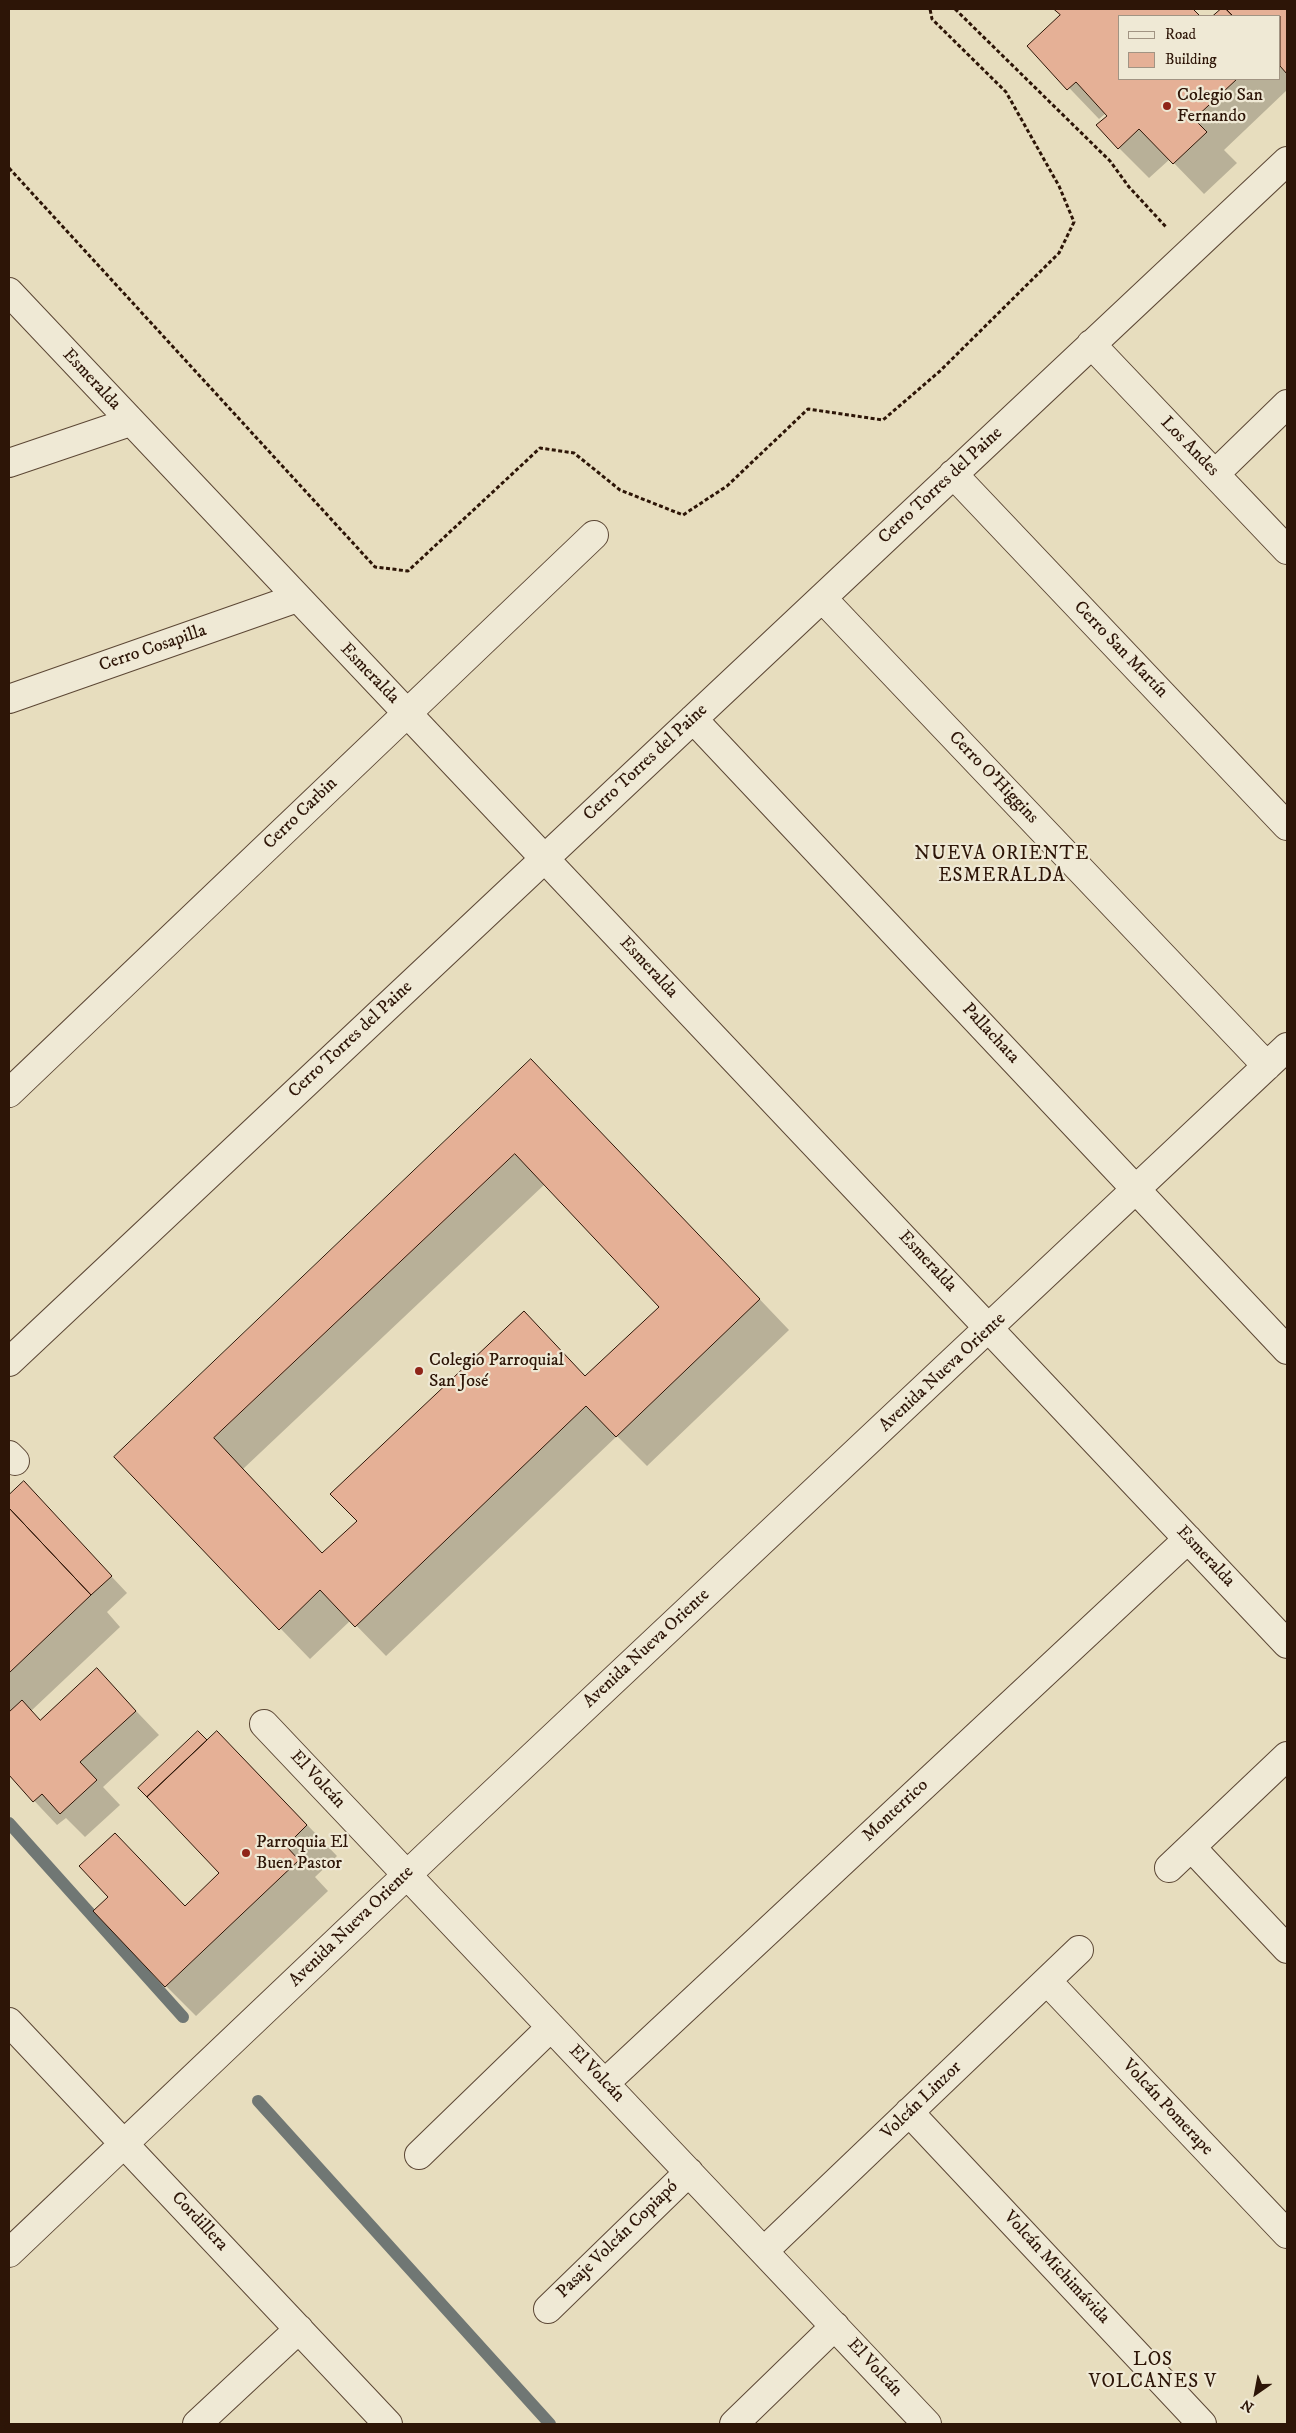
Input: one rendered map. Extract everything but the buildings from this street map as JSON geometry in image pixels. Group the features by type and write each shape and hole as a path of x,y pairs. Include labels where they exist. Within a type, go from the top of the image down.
{"street":[{"name":"Cerro Torres del Paine","path":"9,1362 1285,163"},
{"name":"Esmeralda","path":"9,292 1287,1644"},
{"name":"Los Andes","path":"1092,344 1287,550"},
{"path":"1214,474 1287,404"},
{"path":"9,463 130,422"},
{"name":"Cerro San Martín","path":"953,474 1287,826"},
{"name":"Cerro Carbin","path":"9,1093 594,535"},
{"name":"Cerro Cosapilla","path":"9,699 297,598"},
{"name":"Cerro O'Higgins","path":"822,598 1267,1066"},
{"name":"Pallachata","path":"693,718 1287,1350"},
{"name":"Avenida Nueva Oriente","path":"9,2253 407,1874 1287,1047"},
{"name":"Monterrico","path":"605,2083 1188,1539"},
{"name":"El Volcán","path":"264,1724 927,2424"},
{"path":"1169,1868 1287,1756"},
{"path":"1191,1847 1287,1949"},
{"name":"Volcán Linzor","path":"764,2251 1079,1950"},
{"name":"Volcán Pomerape","path":"1047,1981 1287,2234"},
{"name":"Cordillera","path":"9,2022 388,2424"},
{"path":"419,2155 551,2027"},
{"name":"Volcán Michimávida","path":"909,2112 1202,2424"},
{"name":"Pasaje Volcán Copiapó","path":"548,2309 689,2172"},
{"path":"734,2424 834,2326"},
{"path":"197,2424 299,2329"}],"path":[{"path":"9,168 376,567 408,571 540,448 574,454 620,490 683,516 727,486 808,409 883,420 940,371 1059,253 1074,222 1059,186 1006,92 932,20 930,9"},
{"path":"955,9 1110,161 1129,187 1189,253"}],"waterway":[{"path":"9,1823 183,2017"},
{"path":"258,2101 550,2424"}],"place":[{"name":"Colegio San Fernando","path":"1167,106"},
{"name":"Colegio Parroquial San José","path":"419,1371"},
{"name":"Parroquia El Buen Pastor","path":"246,1853"}],"district":[{"name":"NUEVA ORIENTE ESMERALDA","path":"1002,866"},
{"name":"LOS VOLCANES V","path":"1153,2372"}]}
